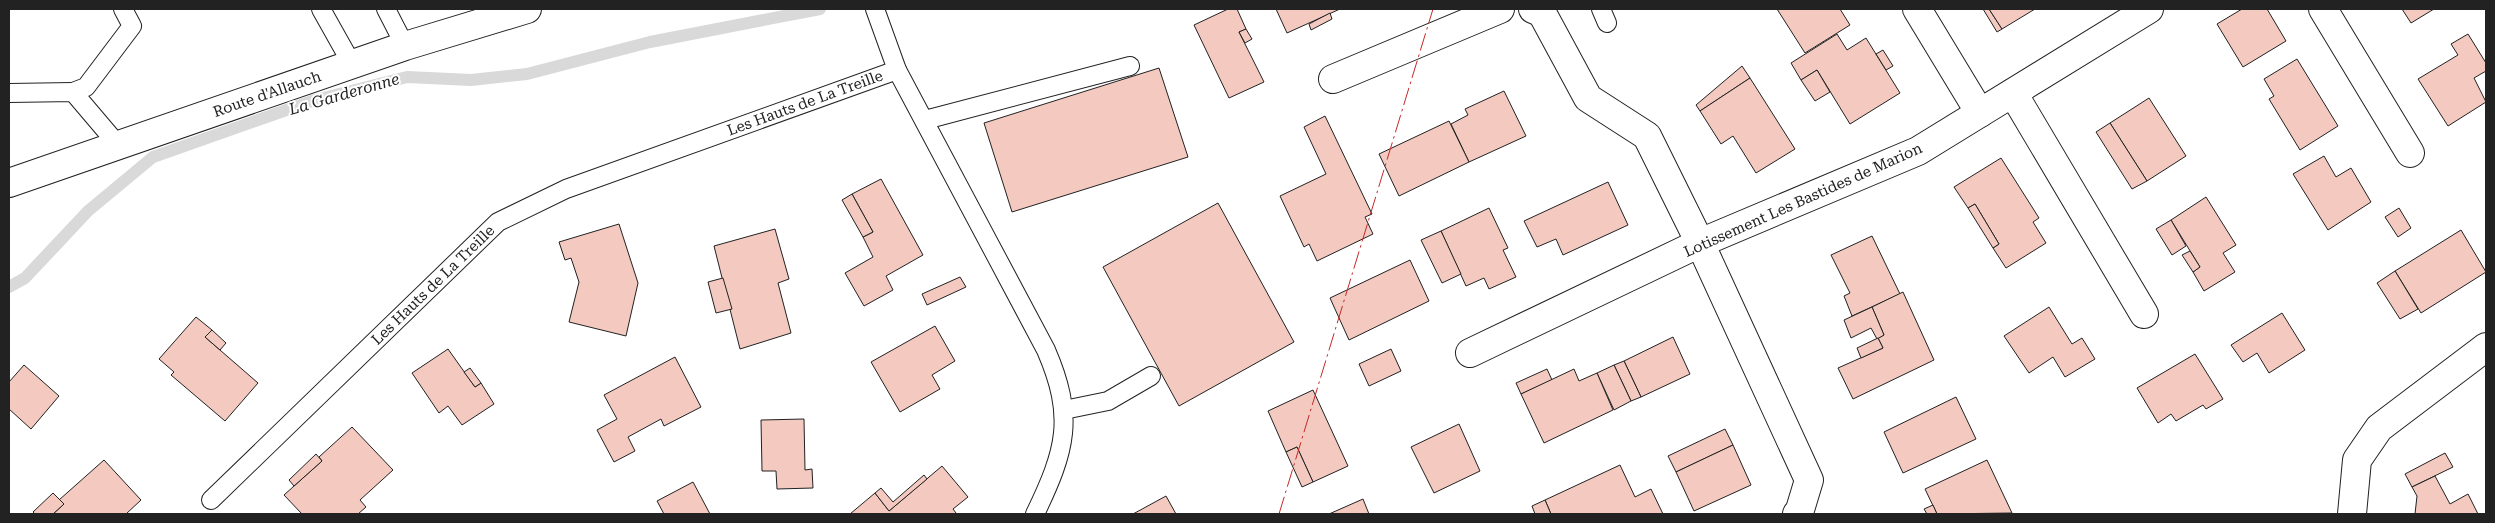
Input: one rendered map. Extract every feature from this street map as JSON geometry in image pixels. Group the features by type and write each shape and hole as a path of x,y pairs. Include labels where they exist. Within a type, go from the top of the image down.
{"street":[{"name":"Route d'Allauch","path":"9,183 353,66 406,46 527,9"},
{"path":"1333,79 1500,9"},
{"path":"1532,9 1542,13 1588,98 1647,136 1700,243 1810,480 1799,513 1796,514"},
{"path":"1917,9 1980,112"},
{"name":"Lotissement Les Bastides de Marion","path":"1470,353 1700,243 1918,151 2149,9"},
{"path":"2322,9 2410,153"},
{"path":"2013,93 2144,314"},
{"path":"2352,514 2357,460 2379,428 2486,347"}],"lane":[{"path":"9,93 74,92 86,87 132,26 123,9"},
{"path":"321,9 353,66"},
{"path":"386,9 406,46"},
{"name":"Les Hauts de La Treille","path":"875,9 897,70 1046,350 1057,376 1064,410 1064,438 1050,484 1035,514"},
{"path":"925,120 1130,66"},
{"name":"Les Hauts de La Treille","path":"211,500 498,222 566,189 897,70"},
{"path":"74,92 118,145"},
{"path":"1064,410 1108,401 1151,376"}],"building":[{"path":"1228,9 1237,9 1246,29 1239,32 1264,82 1229,98 1194,25"},
{"path":"1276,9 1340,9 1287,33"},
{"path":"1777,9 1840,9 1850,25 1805,53"},
{"path":"1983,9 1989,9 2002,29 1997,32"},
{"path":"1989,9 2035,9 2002,29"},
{"path":"2242,9 2267,9 2286,41 2243,67 2217,24"},
{"path":"2402,9 2434,9 2411,23"},
{"path":"1330,13 1332,19 1311,30 1309,24"},
{"path":"1246,29 1252,39 1245,43 1239,32"},
{"path":"1837,34 1847,50 1866,38 1900,93 1850,124 1817,70 1801,80 1791,63"},
{"path":"2468,34 2486,63 2486,71 2474,78 2486,102 2448,126 2418,79 2458,55 2451,44"},
{"path":"1883,50 1893,66 1886,70 1876,54"},
{"path":"2297,59 2338,126 2300,150 2269,99 2274,96 2264,79"},
{"path":"1742,66 1750,78 1700,111 1696,105"},
{"path":"1159,68 1188,157 1012,212 984,123"},
{"path":"1817,70 1830,92 1815,101 1801,80"},
{"path":"1750,78 1795,149 1756,173 1733,136 1721,144 1700,111"},
{"path":"1504,91 1526,136 1469,162 1451,124 1468,115 1465,109"},
{"path":"2149,98 2186,156 2147,181 2110,123"},
{"path":"1325,116 1372,214 1365,217 1373,234 1317,261 1309,244 1304,247 1280,196 1326,174 1304,127"},
{"path":"1449,121 1469,162 1399,196 1379,154"},
{"path":"2110,123 2147,181 2132,189 2096,132"},
{"path":"2324,156 2336,177 2351,168 2371,202 2328,230 2293,174"},
{"path":"2001,158 2039,218 2033,222 2046,243 2006,268 1993,248 1999,244 1975,204 1968,208 1954,187"},
{"path":"881,179 923,255 886,276 893,290 864,306 845,273 873,257 863,237 873,232 852,194"},
{"path":"1608,182 1628,225 1563,255 1556,239 1537,247 1524,221"},
{"path":"852,194 873,232 863,237 842,200"},
{"path":"2206,197 2236,245 2223,253 2235,272 2204,291 2193,272 2200,267 2171,220"},
{"path":"1218,203 1294,342 1179,406 1103,267"},
{"path":"1975,204 1999,244 1993,248 1968,208"},
{"path":"1489,208 1508,248 1503,250 1516,277 1489,289 1484,278 1466,286 1441,231"},
{"path":"2399,208 2411,228 2398,237 2385,217"},
{"path":"2171,220 2186,246 2172,255 2156,229"},
{"path":"619,224 638,283 626,336 569,322 579,282 571,258 565,260 559,242"},
{"path":"775,229 789,279 778,283 791,333 740,349 714,246"},
{"path":"2461,230 2486,272 2421,313 2395,271"},
{"path":"1441,231 1461,274 1442,283 1421,240"},
{"path":"1872,236 1900,294 1852,316 1844,296 1850,293 1831,255"},
{"path":"2190,251 2200,267 2193,272 2182,255"},
{"path":"1410,260 1429,301 1349,340 1330,298"},
{"path":"2395,271 2418,309 2400,319 2377,283"},
{"path":"960,277 966,287 927,305 922,294"},
{"path":"723,278 732,309 716,313 708,282"},
{"path":"1903,292 1934,360 1853,399 1838,368 1883,348 1878,338 1884,335 1872,307"},
{"path":"1872,307 1884,335 1877,339 1871,328 1851,338 1844,320"},
{"path":"2049,307 2072,344 2082,338 2095,359 2065,377 2053,357 2029,373 2004,336"},
{"path":"2282,313 2305,350 2269,373 2257,353 2243,362 2231,345"},
{"path":"196,317 212,330 205,337 258,383 225,421 171,375 174,372 159,359"},
{"path":"935,326 955,361 932,375 940,389 900,412 871,362"},
{"path":"212,330 226,343 220,350 205,337"},
{"path":"1673,337 1690,374 1641,397 1624,361"},
{"path":"1878,338 1883,348 1861,358 1857,348"},
{"path":"448,349 475,387 481,383 494,404 462,425 448,406 439,413 412,373"},
{"path":"1391,349 1401,371 1369,386 1359,364"},
{"path":"2195,354 2223,399 2206,409 2203,405 2176,421 2171,414 2158,423 2137,388"},
{"path":"675,357 701,407 664,426 661,419 628,437 635,451 614,462 597,430 617,419 604,395"},
{"path":"1624,361 1641,397 1631,401 1614,365"},
{"path":"24,365 59,396 31,429 9,409 9,382"},
{"path":"1614,365 1631,401 1614,410 1597,373"},
{"path":"470,368 481,383 475,387 464,372"},
{"path":"1547,369 1552,380 1521,394 1516,383"},
{"path":"1574,369 1579,381 1597,373 1613,410 1544,443 1521,394"},
{"path":"1313,390 1348,466 1313,482 1297,447 1286,452 1268,411"},
{"path":"1956,397 1976,439 1903,473 1884,432"},
{"path":"804,419 805,470 812,469 813,488 777,489 776,471 762,471 761,420"},
{"path":"1459,424 1480,471 1434,493 1411,447"},
{"path":"352,427 393,470 360,500 366,507 358,514 302,514 284,495 322,461 319,457"},
{"path":"1725,429 1733,445 1676,472 1668,456"},
{"path":"1733,445 1751,485 1694,511 1676,472"},
{"path":"1297,447 1313,482 1302,487 1286,452"},
{"path":"2445,453 2453,467 2412,487 2405,474"},
{"path":"316,454 322,461 294,486 289,480"},
{"path":"104,460 141,500 126,514 53,514 64,504 59,500"},
{"path":"1987,460 2012,513 1937,514 1925,489"},
{"path":"1620,465 1635,497 1651,489 1663,514 1551,514 1545,500"},
{"path":"942,466 968,497 953,509 955,514 850,514 875,493 889,511"},
{"path":"924,475 927,479 889,511 875,493 881,488 893,502"},
{"path":"2435,476 2450,504 2468,494 2478,514 2415,514 2417,496 2412,487"},
{"path":"693,482 710,514 664,514 657,501"},
{"path":"53,493 64,504 53,514 35,514 33,512"},
{"path":"1166,496 1176,514 1133,514"},
{"path":"1363,499 1369,514 1329,514"},
{"path":"1545,500 1551,514 1535,514 1532,506"},
{"path":"1933,505 1937,514 1927,514 1924,509"}],"waterway":[{"name":"La Garderonne","path":"9,287 25,278 88,211 153,157 315,100 407,77 471,80 527,74 650,42 820,9"}],"power":[{"path":"1279,514 1433,9"}]}
